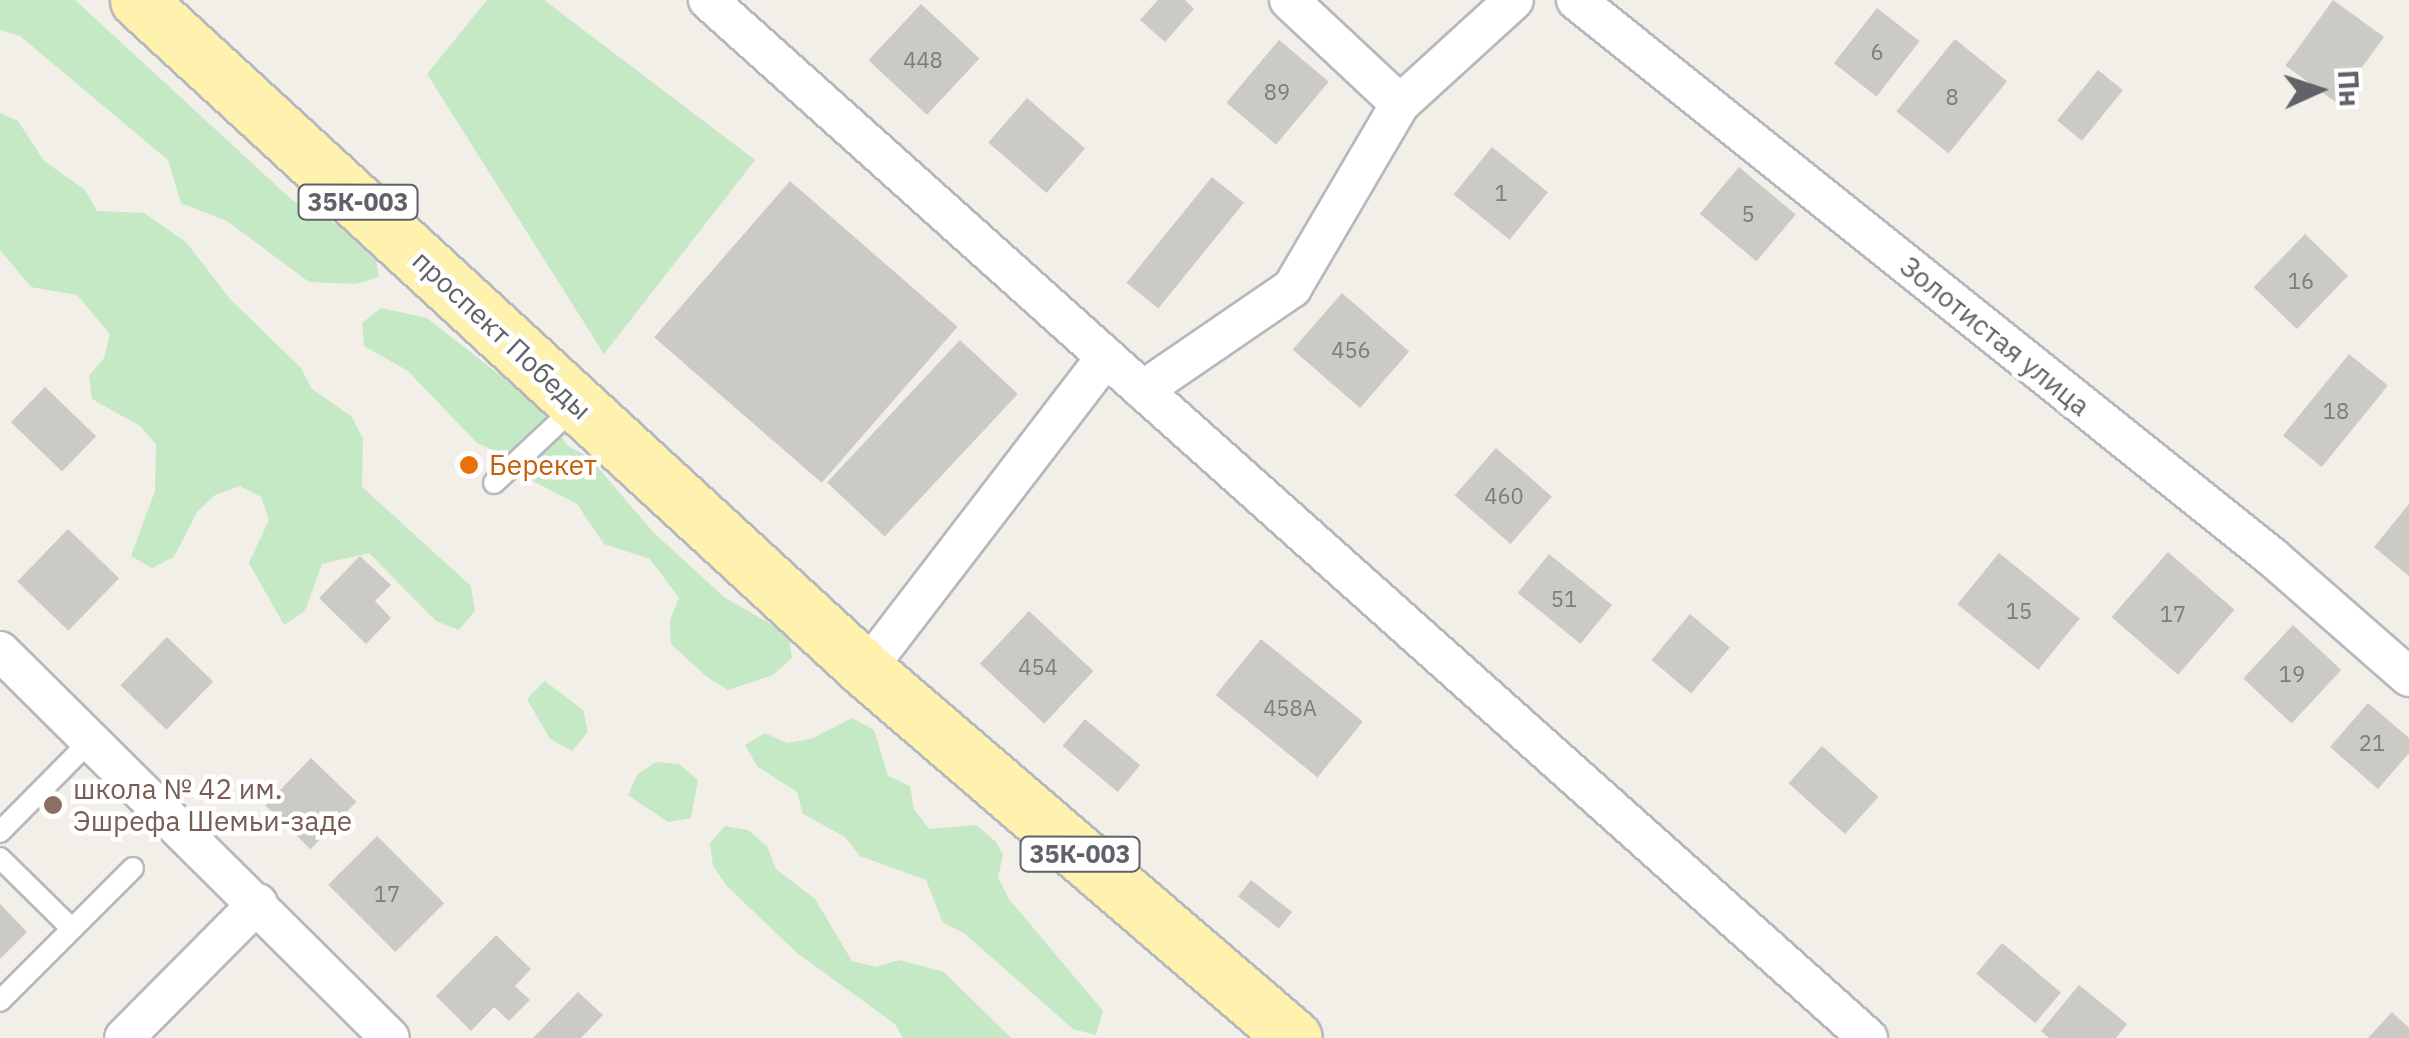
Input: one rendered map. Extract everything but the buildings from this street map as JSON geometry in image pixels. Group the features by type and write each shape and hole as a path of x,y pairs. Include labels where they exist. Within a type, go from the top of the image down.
{"main road":[{"name":"проспект Победы","path":"138,0 866,670"},
{"name":"35К-003","path":"866,670 1294,1038"}],"street":[{"path":"708,0 1868,1038"},
{"path":"1289,0 1400,104"},
{"path":"1143,390 1292,288 1400,104 1514,0"},
{"name":"Золотистая улица","path":"1576,0 2272,558 2409,676"},
{"path":"866,670 1106,357"},
{"path":"0,651 258,902 390,1038"},
{"path":"124,1038 258,902"}],"lane":[{"path":"494,482 578,404"},
{"path":"0,832 91,740"},
{"path":"0,858 71,928"},
{"path":"0,1001 133,868"}],"green space":[{"path":"0,0 75,0 292,200 356,235 375,253 379,277 356,284 309,282 227,221 181,203 168,160 20,36 0,30"},
{"path":"487,0 544,0 755,160 604,354 427,74"},
{"path":"0,113 18,121 44,161 85,190 97,211 144,213 186,242 230,299 301,368 312,389 351,416 363,438 362,487 471,586 475,611 459,630 436,621 369,553 322,564 305,611 284,625 249,563 269,520 261,497 240,486 215,495 197,512 174,557 152,568 131,556 155,491 156,444 140,426 92,399 89,376 104,358 110,334 77,295 31,287 0,250"},
{"path":"381,308 427,318 539,406 568,446 589,457 653,532 724,597 788,634 792,658 773,675 728,690 707,677 671,644 670,620 679,598 650,559 604,544 577,504 533,481 521,462 477,443 408,371 364,346 362,323"},
{"path":"545,681 583,710 588,732 572,751 550,739 527,699"},
{"path":"852,718 874,730 888,776 910,786 914,809 929,829 976,825 995,841 1003,854 998,878 1009,899 1103,1011 1096,1035 1073,1029 964,933 943,923 926,880 860,856 845,837 803,814 797,792 757,766 745,745 765,733 787,743 811,739"},
{"path":"656,762 679,764 698,780 691,818 668,822 628,795 637,775"},
{"path":"725,826 748,830 767,846 776,869 815,899 852,961 876,967 899,960 944,972 1011,1038 903,1038 895,1024 797,953 727,886 713,866 710,843"}],"place":[{"name":"Берекет","path":"469,465"},
{"name":"школа № 42 им. Эшрефа Шемьи-заде","path":"53,805"}]}
